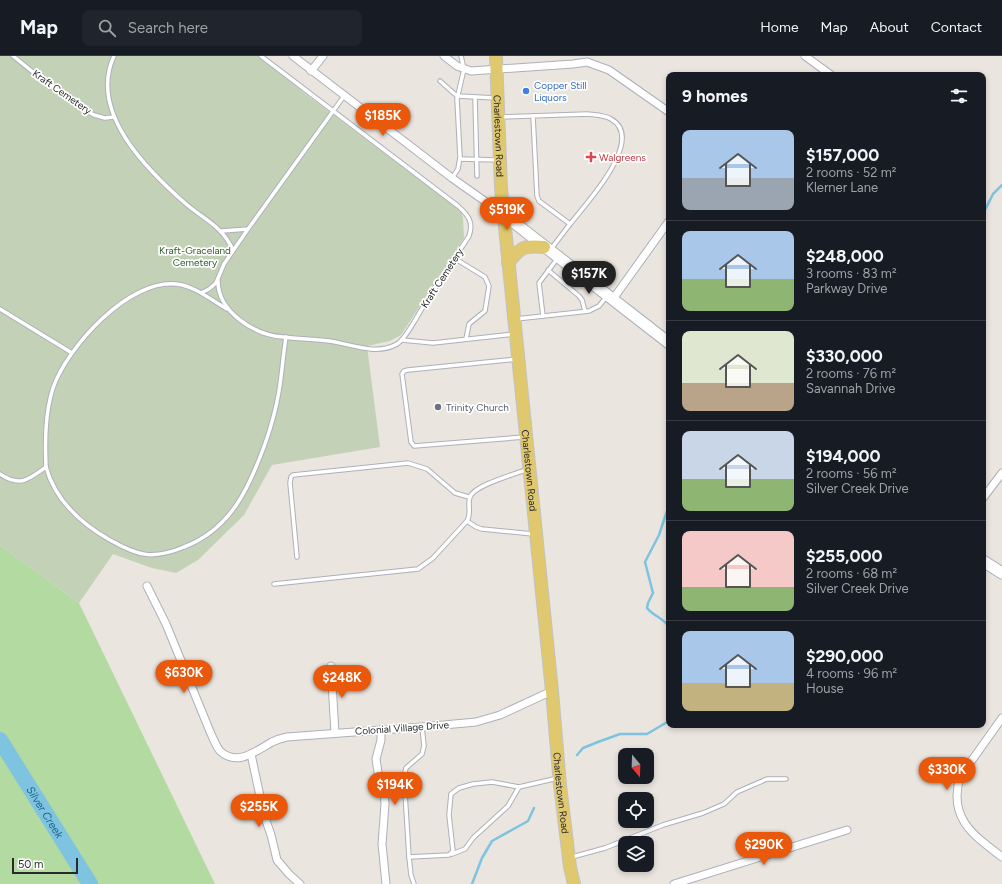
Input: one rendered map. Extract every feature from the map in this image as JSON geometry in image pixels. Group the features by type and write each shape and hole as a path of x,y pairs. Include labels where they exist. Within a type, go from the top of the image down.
{"main road":[{"name":"Charlestown Road","path":"496,56 500,160 508,263 552,691 559,778 569,858 574,884"},
{"path":"508,263 517,252 524,247 550,252"}],"street":[{"path":"294,56 311,71 452,178 504,214 550,252 666,341"},
{"path":"311,71 323,56"},
{"path":"444,56 457,66 471,71 587,62 609,70 666,110"},
{"path":"805,56 827,72"},
{"path":"610,297 666,225"},
{"path":"986,494 1002,472"},
{"path":"986,563 1002,573"},
{"path":"146,586 166,624 211,734 220,751 229,757 241,758 251,754 264,815 277,860 300,884"},
{"path":"331,666 335,733"},
{"name":"Colonial Village Drive","path":"251,754 272,742 287,736 422,728 484,720 552,691"},
{"path":"1002,718 960,777 956,798 964,824 978,839 1002,857"},
{"path":"381,730 381,740 376,759 378,772 384,790 385,804 382,844 386,884"},
{"path":"674,884 847,830"}],"lane":[{"name":"Kraft Cemetery","path":"13,56 44,81 85,110 94,115 105,118 114,117"},
{"path":"114,56 107,81 108,96 114,117 126,138 156,175 178,196 221,231 229,241 233,250"},
{"name":"Kraft Cemetery","path":"261,56 458,206 466,213 471,223 469,236 402,340"},
{"path":"452,178 458,169 460,159 458,96 464,69 461,56"},
{"path":"440,81 458,96 497,98"},
{"path":"228,310 220,293 218,280 221,268 344,96"},
{"path":"475,97 477,176"},
{"path":"498,117 586,114 600,115 614,121 622,135 620,150 611,170 550,252 548,270 539,283 543,316"},
{"path":"533,116 537,196 539,201 570,224"},
{"path":"458,120 464,120"},
{"path":"459,132 464,132"},
{"path":"460,159 500,160"},
{"path":"221,231 248,229"},
{"path":"454,258 485,278 489,286 485,311 469,324 466,340"},
{"path":"548,270 579,296 582,300 585,311"},
{"path":"201,293 209,289 218,280"},
{"path":"286,337 279,392 273,418 251,480 236,506 221,524 203,538 170,553 156,555 141,553 122,547 104,536 77,517 67,507 55,490 49,478 46,467 46,427 50,403 58,375 80,342 105,316 123,302 157,285 171,284 184,286 201,293 245,323 270,335 330,341 379,350 389,348 402,340 433,343 515,334"},
{"path":"514,319 595,309 610,297"},
{"path":"0,309 72,353"},
{"path":"518,359 408,370 404,371 402,374 411,442 414,446 526,437"},
{"path":"297,557 290,483 293,475 408,462 427,469 455,493 469,497"},
{"path":"0,474 15,482 26,480 46,467"},
{"path":"274,584 418,569 433,558 467,521 469,515 469,497 473,492 491,482 529,469"},
{"path":"467,521 482,529 536,534"},
{"path":"414,884 411,875 409,857 404,777 406,768 422,754 424,746 422,728"},
{"path":"449,855 453,851 449,815 451,794 459,788 473,784 492,782 519,787 559,778"},
{"path":"569,858 605,848 663,825 703,813 724,804 737,792 767,779 786,779"},
{"path":"409,857 449,855 465,849 473,838 508,806 519,787"}],"green space":[{"name":"Kraft-Graceland Cemetery","path":"0,56 265,56 303,92 461,211 463,218 464,238 401,335 390,341 367,346 380,447 272,465 244,515 198,560 176,573 152,568 113,554 79,603 0,545"},
{"path":"0,545 79,603 215,884 0,884"}],"waterway":[{"path":"986,208 993,194 1002,185"},
{"path":"666,514 659,535 645,562 653,593 647,608 666,623"},
{"path":"577,755 583,748 620,734 647,734 666,723"},
{"name":"Silver Creek","path":"0,740 90,884"},
{"path":"472,884 482,858 492,841 528,821 534,808"}],"place":[{"name":"Copper Still Liquors","path":"526,91"},
{"name":"Walgreens","path":"591,157"},
{"name":"Trinity Church","path":"438,407"}]}
